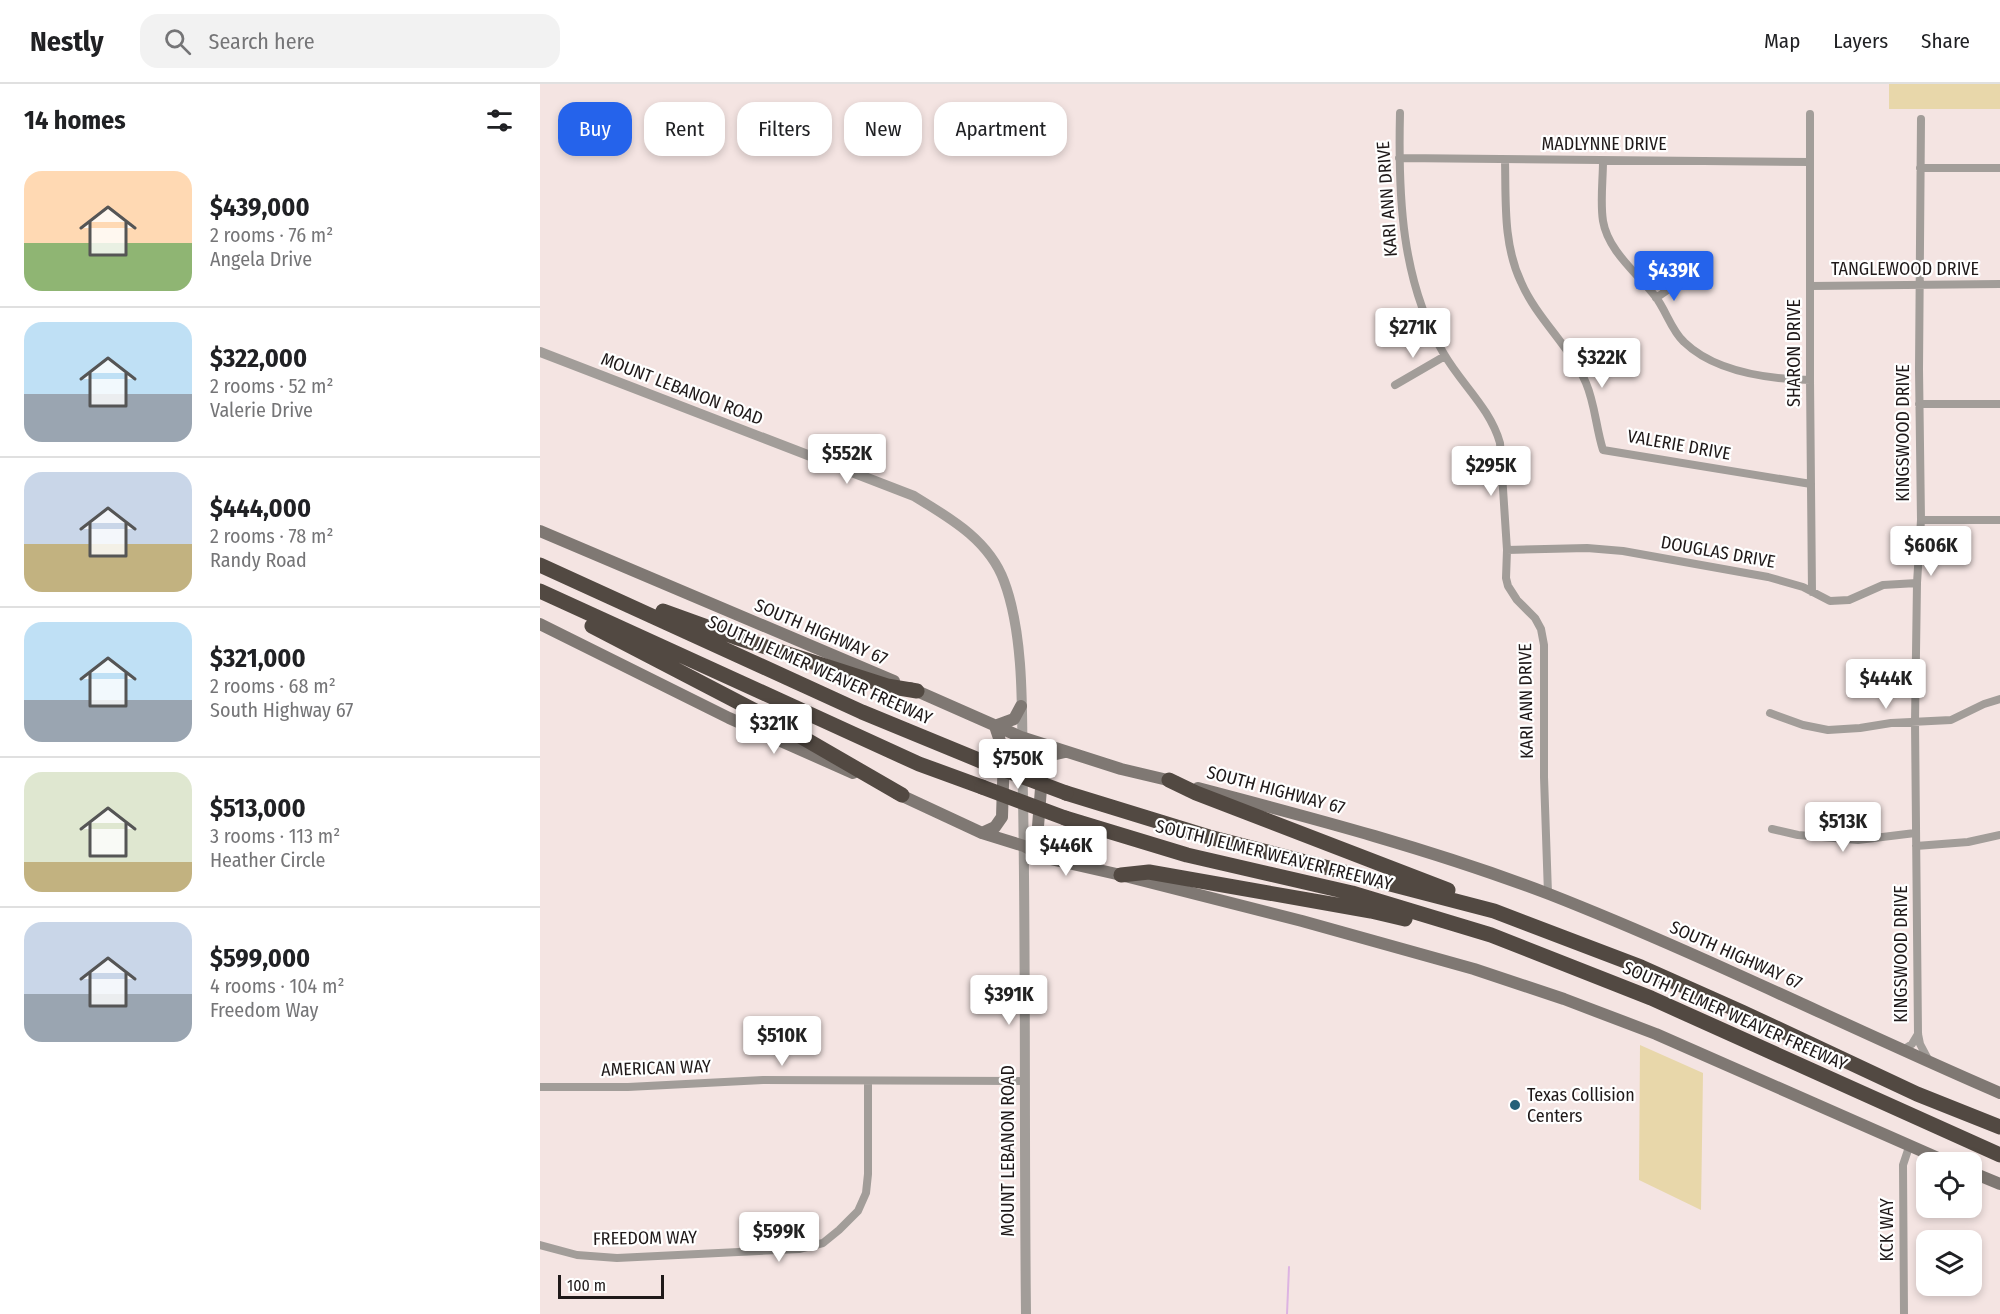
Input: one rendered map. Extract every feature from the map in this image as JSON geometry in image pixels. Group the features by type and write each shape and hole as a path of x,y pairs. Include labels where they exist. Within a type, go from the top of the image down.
{"highway":[{"path":"540,564 551,564 676,616 735,637 887,686 917,691"},
{"name":"SOUTH J ELMER WEAVER FREEWAY","path":"540,564 862,712 981,761 1066,793 1209,837 1470,904 1641,967 1917,1094 2000,1127"},
{"path":"543,592 564,611 767,717 902,795"},
{"name":"SOUTH J ELMER WEAVER FREEWAY","path":"543,592 919,764 1065,818 1187,855 1352,893 1491,935 1651,998 2000,1155"},
{"path":"1169,780 1196,793 1446,889 1470,904"},
{"path":"1121,875 1149,872 1371,911 1447,929 1491,935"}],"main road":[{"name":"SOUTH HIGHWAY 67","path":"540,531 1022,738 1121,769 1415,847 1548,894 1713,964 2000,1093"},
{"path":"540,624 729,718 982,833 1024,846 1046,858 1313,924 1473,969 1564,999 1667,1039 1922,1152"},
{"path":"982,833 995,827 1002,817 1004,753 996,726 1014,719 1021,706"},
{"path":"1053,858 1038,843 1037,839 1043,763 1052,755 1066,752"},
{"path":"1982,1177 2000,1184"}],"street":[{"name":"KARI ANN DRIVE","path":"1400,113 1399,158 1404,234 1409,266 1429,327 1445,356 1495,426 1500,442 1507,550 1506,578 1517,600 1535,618 1544,645 1544,777 1548,894"},
{"name":"SHARON DRIVE","path":"1810,114 1812,592"},
{"name":"KINGSWOOD DRIVE","path":"1921,119 1919,404 1921,520 1917,584 1915,832 1918,1034 1920,1044 1930,1063"},
{"name":"MADLYNNE DRIVE","path":"1399,158 1810,162"},
{"name":"VALERIE DRIVE","path":"1505,160 1509,248 1521,283 1547,324 1570,354 1586,383 1603,450 1811,484"},
{"path":"1603,161 1603,220 1609,237 1617,252 1656,298 1685,343 1719,365 1810,380"},
{"path":"1920,168 2000,168"},
{"path":"1656,298 1708,262"},
{"name":"TANGLEWOOD DRIVE","path":"1811,286 2000,284"},
{"name":"MOUNT LEBANON ROAD","path":"540,352 914,496 958,523 988,550 1004,579 1015,614 1022,738 1026,1314"},
{"path":"1395,385 1445,356"},
{"path":"1919,404 2000,404"},
{"path":"1921,520 2000,520"},
{"name":"DOUGLAS DRIVE","path":"1507,550 1587,548 1623,551 1768,577 1792,583 1830,601 1849,600 1883,585 1917,584"},
{"path":"1770,713 1803,725 1828,730 1891,723 1951,720 2000,699"},
{"path":"1772,829 1798,835 1858,840 1915,832"},
{"path":"1916,846 1968,842 2000,835"},
{"name":"KINGSWOOD DRIVE","path":"1903,1050 1912,1044 1918,1034"},
{"name":"AMERICAN WAY","path":"540,1087 763,1080 1024,1081"},
{"name":"FREEDOM WAY","path":"540,1245 577,1255 617,1258 799,1249 823,1243 858,1211 866,1193 868,1081"},
{"name":"KCK WAY","path":"1904,1314 1903,1165 1909,1147"}],"shaded area":[{"path":"1889,84 2000,84 2000,109 1889,109"},
{"path":"1640,1045 1703,1073 1701,1210 1639,1180"}],"waterway":[{"path":"1287,1314 1289,1267"}],"place":[{"name":"Texas Collision Centers","path":"1515,1105"}]}
